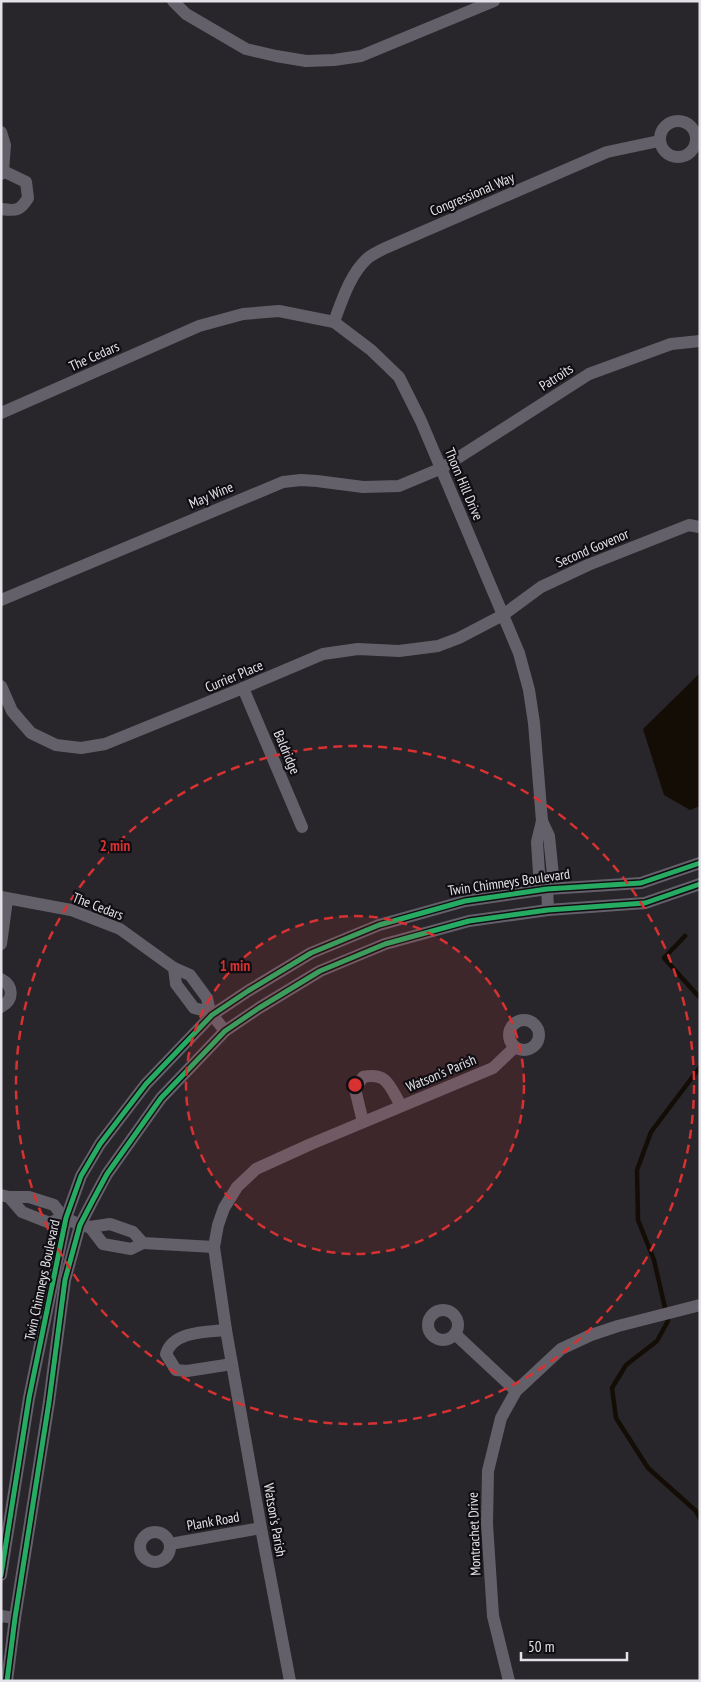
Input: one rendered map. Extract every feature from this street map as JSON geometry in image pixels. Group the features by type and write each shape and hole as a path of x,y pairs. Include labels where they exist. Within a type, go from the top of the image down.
{"street":[{"path":"173,1 186,14 241,46 276,56 306,61 334,60 361,56 494,1"},
{"path":"1,132 5,145 2,173 26,182 28,198 22,207 13,210 1,209"},
{"name":"Congressional Way","path":"334,322 347,289 358,270 369,257 390,246 607,152 660,142"},
{"name":"Thorn Hill Drive","path":"199,326 243,314 279,312 334,322 371,350 399,377 442,468 519,653 529,690 534,723 542,822 549,836 553,874 547,888 548,910"},
{"name":"The Cedars","path":"1,413 199,326"},
{"name":"Patroits","path":"442,468 589,374 671,344 700,341"},
{"name":"May Wine","path":"1,600 283,482 309,480 363,488 399,486 442,468"},
{"name":"Second Govenor","path":"503,615 541,587 588,565 689,525 700,526 700,535"},
{"name":"Currier Place","path":"1,686 12,711 31,733 56,745 81,748 105,744 323,654 358,649 400,651 438,646 459,638 503,615"},
{"name":"Baldridge","path":"244,688 302,827"},
{"name":"Twin Chimneys Boulevard","path":"1,1576 29,1398 64,1217 82,1176 100,1144 146,1084 211,1014 310,953 379,925 465,901 547,888 640,883 700,862"},
{"name":"Twin Chimneys Boulevard","path":"7,1681 49,1402 65,1280 107,1174 161,1098 226,1031 259,1008 320,971 385,944 469,921 548,910 645,903 700,884"},
{"path":"1,944 4,898"},
{"name":"The Cedars","path":"4,898 71,910 120,930 174,968 190,975 207,998 211,1014 226,1031"},
{"path":"1,979 7,982 11,991 9,1001 1,1007"},
{"name":"Watson's Parish","path":"290,1681 226,1330 214,1247 218,1225 224,1208 237,1187 256,1169 493,1068 514,1047"},
{"name":"Watson's Parish","path":"363,1122 355,1089 362,1077 373,1075 383,1078 401,1106"},
{"path":"5,1196 29,1197 54,1205 64,1217 85,1226 103,1244 131,1249 143,1243 214,1247"},
{"path":"5,1196 22,1212 50,1223 64,1217"},
{"path":"85,1226 110,1224 133,1232 143,1243"},
{"name":"Montrachet Drive","path":"509,1681 493,1616 488,1524 488,1472 499,1424 516,1391 561,1349 591,1335 700,1305"},
{"path":"226,1330 194,1334 175,1340 168,1348 166,1354 176,1370 182,1371 232,1364"},
{"path":"455,1334 516,1391"},
{"name":"Plank Road","path":"170,1544 261,1528"},
{"path":"1,1616 15,1618"}],"shaded area":[{"path":"700,673 700,806 690,810 664,795 643,729"}],"waterway":[{"path":"685,936 664,958 700,998"},
{"path":"700,1067 651,1132 637,1170 638,1220 654,1260 668,1321 657,1341 626,1365 612,1388 616,1418 648,1468 696,1511 700,1519"}],"cycle path":[{"path":"1,1575 29,1398 66,1218 81,1176 100,1144 146,1084 212,1015 311,953 379,925 465,901 547,889 641,883 700,863"},
{"path":"7,1681 49,1402 65,1280 80,1225 93,1200 107,1174 161,1098 225,1031 320,971 385,944 469,921 548,910 645,903 700,884"}]}
